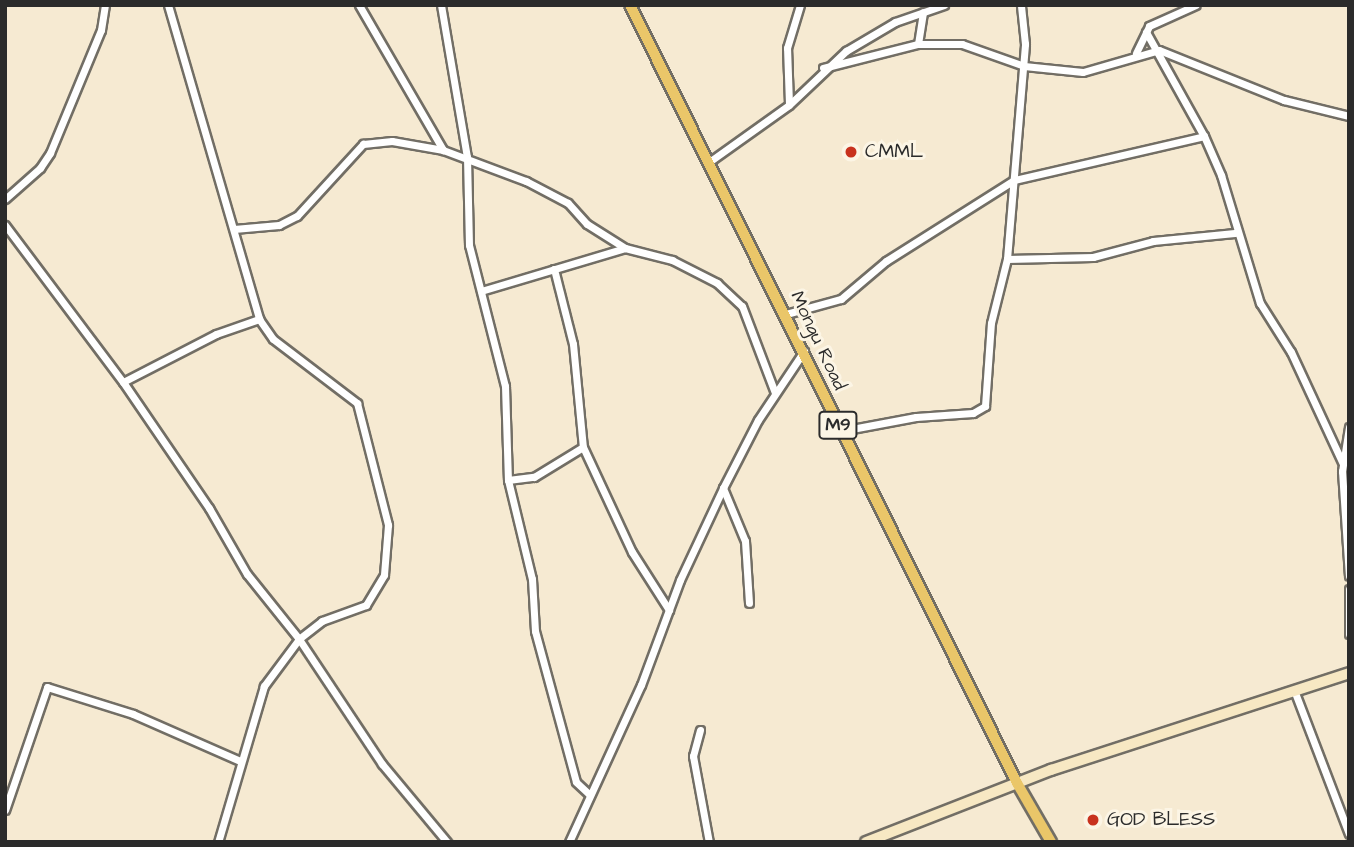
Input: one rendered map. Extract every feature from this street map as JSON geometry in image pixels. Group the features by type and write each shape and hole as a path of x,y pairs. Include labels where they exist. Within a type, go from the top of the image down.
{"main road":[{"name":"Mongu Road","path":"630,5 1017,783 1051,842"},
{"path":"866,842 1017,783 1349,673"}],"street":[{"path":"5,199 40,168 50,153 101,30 105,5"},
{"path":"168,5 183,68 234,229 259,319 273,339 357,403 388,525 384,575 366,605 322,621 299,639 264,686 218,842"},
{"path":"359,5 443,150"},
{"path":"441,5 467,157 469,245 505,386 508,480 532,579 541,657 576,782 589,794"},
{"path":"789,105 787,48 800,5"},
{"path":"709,162 789,105 823,68 873,34 944,5"},
{"path":"841,431 890,421 973,413 985,406 991,323 1007,259 1024,66 1021,5"},
{"path":"1136,53 1149,26 1196,5"},
{"path":"918,44 923,12"},
{"path":"1146,32 1159,50 1204,136 1221,175 1235,233 1260,303 1291,352 1345,468"},
{"path":"823,68 918,44 962,44 1024,66 1083,72 1136,53 1159,50 1284,100 1349,116"},
{"path":"786,314 841,299 886,261 1014,180 1204,136"},
{"path":"234,229 279,225 297,216 363,144 392,141 467,157 568,203 587,224 625,248 672,260 731,294 753,328 775,393"},
{"path":"5,225 123,382 209,508 247,574 299,639 382,764 447,842"},
{"path":"1007,259 1093,257 1153,241 1235,233"},
{"path":"481,291 625,248"},
{"path":"554,269 573,344 583,447 632,552 669,610"},
{"path":"123,382 216,334 259,319"},
{"path":"569,842 641,685 669,610 723,488 775,393 804,351"},
{"path":"1349,427 1345,468 1349,576"},
{"path":"508,480 534,477 583,447"},
{"path":"723,488 745,541 750,603"},
{"path":"1349,589 1349,634"},
{"path":"5,810 47,687 133,714 240,761"},
{"path":"1294,690 1349,834"},
{"path":"700,730 693,756 709,842"}],"place":[{"name":"CMML","path":"851,152"},
{"name":"GOD BLESS","path":"1093,820"}]}
